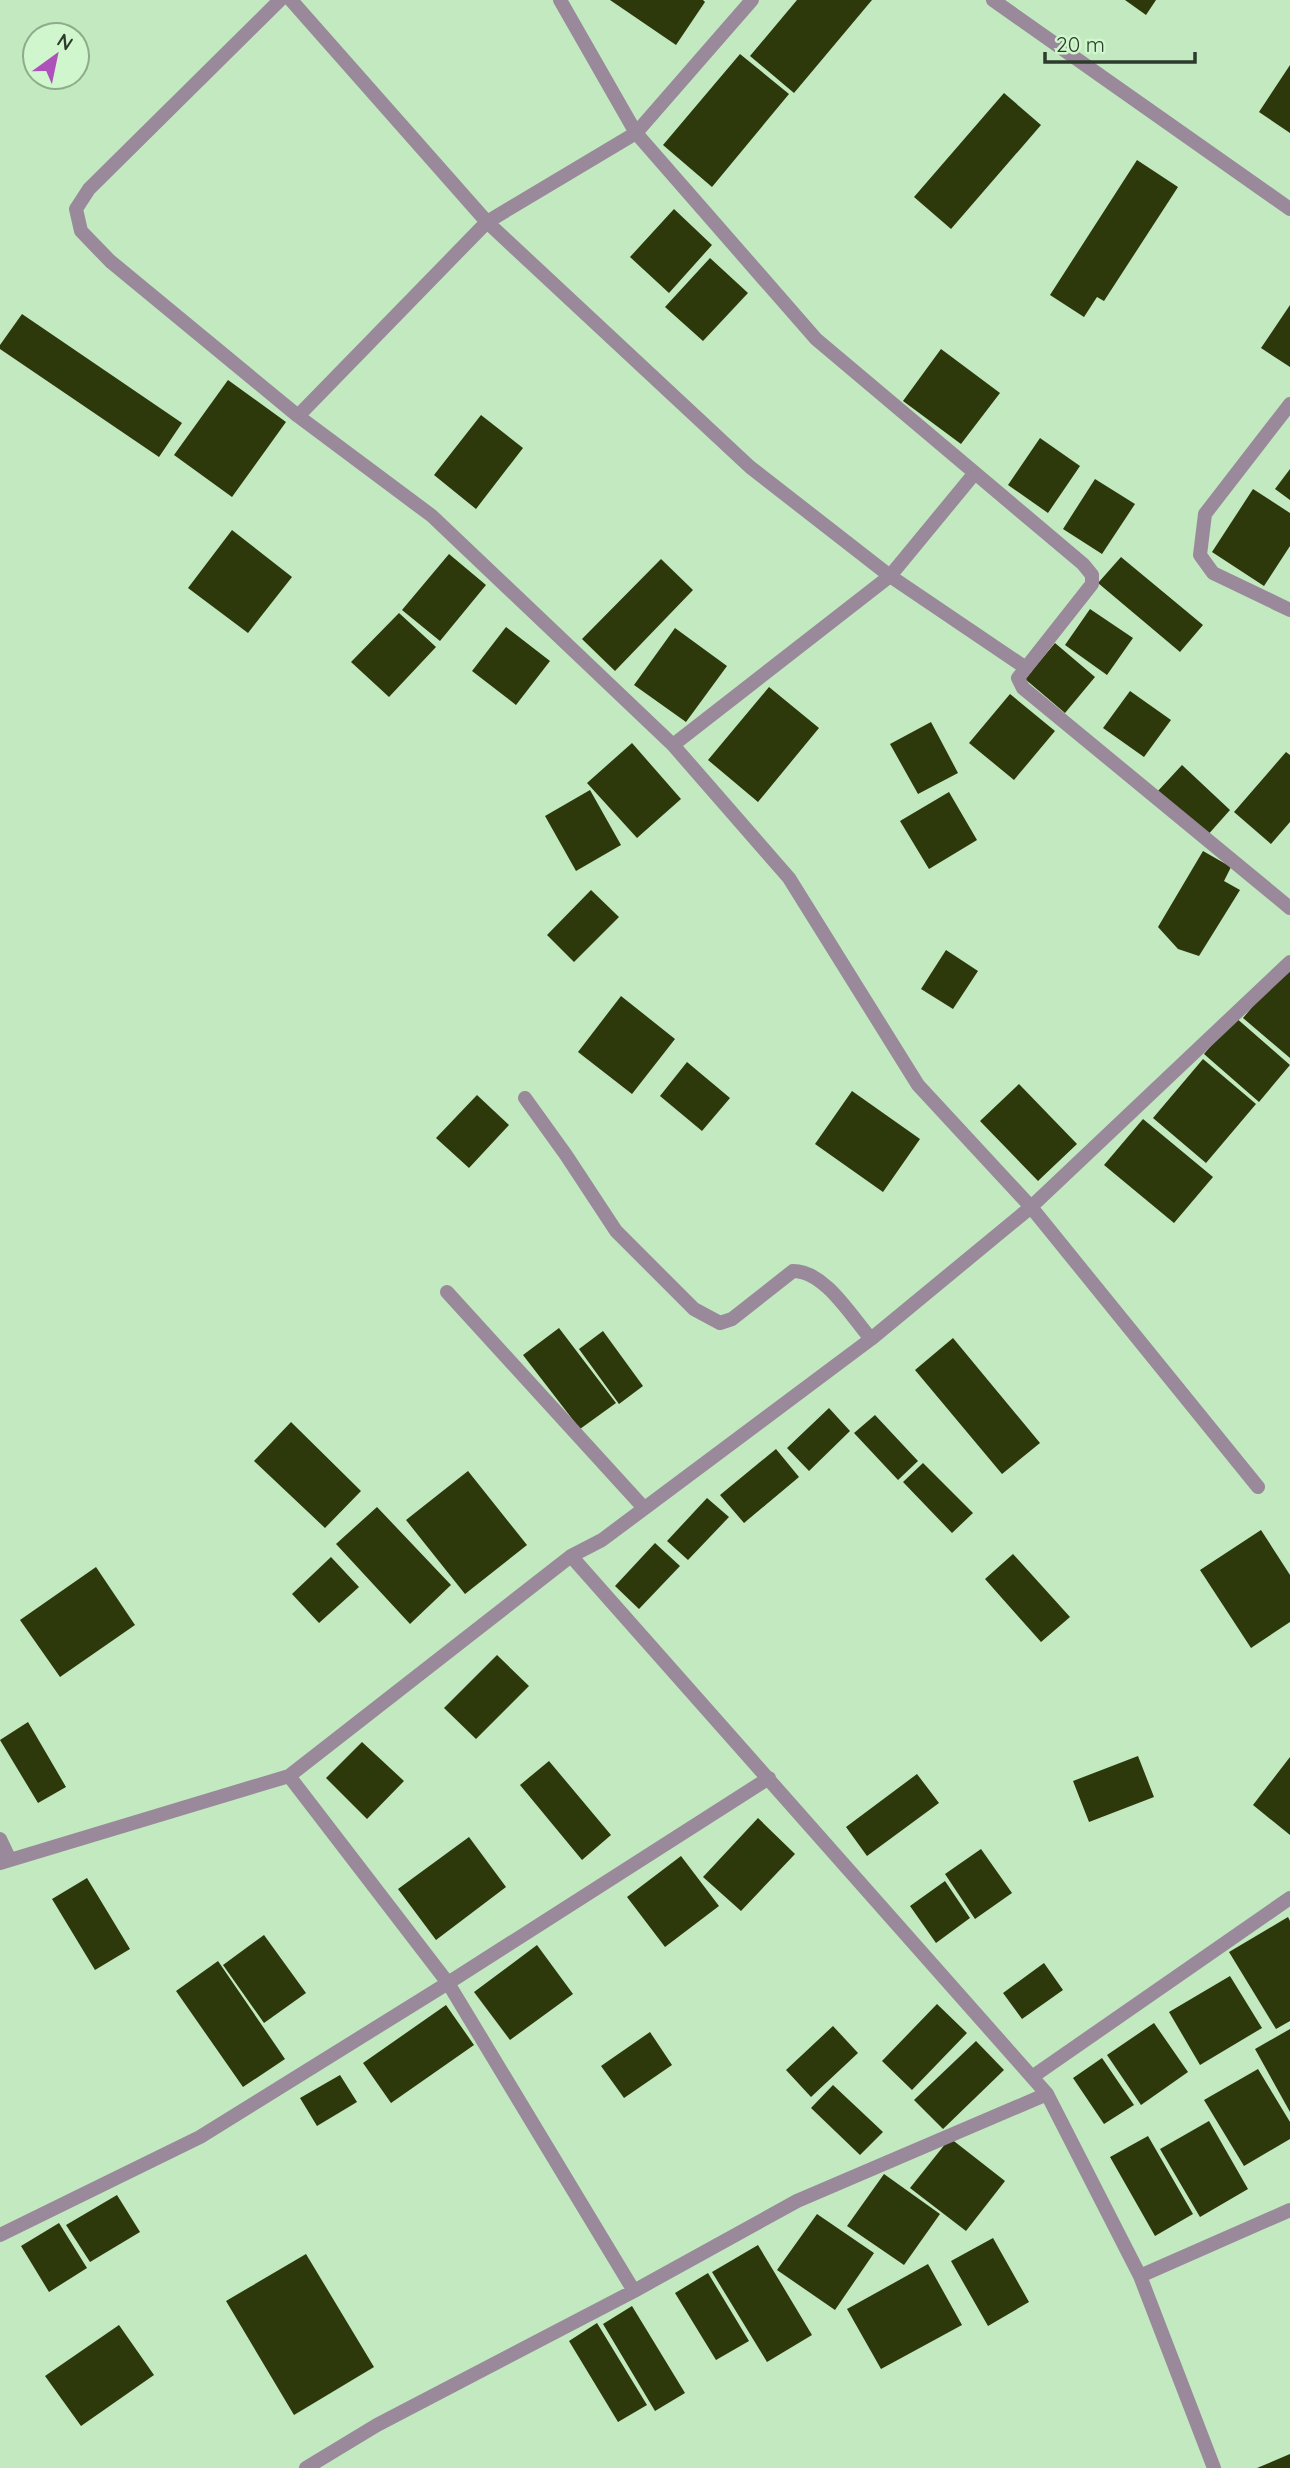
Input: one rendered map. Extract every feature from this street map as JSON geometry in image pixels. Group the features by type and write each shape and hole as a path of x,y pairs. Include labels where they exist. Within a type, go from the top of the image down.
{"street":[{"path":"280,0 89,189 76,209 82,230 110,261 298,416 432,516 673,745 789,878 918,1086 1031,1207 1258,1487"},
{"path":"291,0 487,222 750,467 890,576 1026,668"},
{"path":"560,0 636,133 816,339 1092,575 1092,584 1018,678 1023,688 1290,908"},
{"path":"298,416 487,222 636,133 752,0"},
{"path":"993,0 1290,209"},
{"path":"1290,404 1205,514 1200,555 1213,573 1290,610"},
{"path":"673,745 890,576 974,474"},
{"path":"0,1839 5,1861 289,1776 571,1556 602,1540 871,1339 1031,1207 1290,962"},
{"path":"525,1098 616,1231 694,1309 720,1323 732,1319 793,1270 804,1271 821,1281 871,1339"},
{"path":"447,1292 644,1508"},
{"path":"571,1556 1047,2094 1140,2276 1214,2468"},
{"path":"289,1776 448,1983 634,2291"},
{"path":"0,2235 200,2137 769,1778"},
{"path":"1032,2077 1290,1898"},
{"path":"306,2468 377,2425 634,2291 797,2201 1047,2094"},
{"path":"1140,2276 1290,2210"}],"building":[{"path":"610,0 703,0 705,2 676,45"},
{"path":"797,0 872,0 794,93 750,56"},
{"path":"1125,0 1156,0 1146,15"},
{"path":"740,54 789,94 712,187 663,145"},
{"path":"1290,65 1290,133 1259,112"},
{"path":"1004,93 1041,125 951,229 914,197"},
{"path":"1137,160 1178,187 1104,301 1097,297 1084,317 1050,295"},
{"path":"674,209 712,245 669,293 630,257"},
{"path":"710,258 748,293 703,341 665,307"},
{"path":"1290,305 1290,367 1261,348"},
{"path":"22,314 182,423 159,457 0,349 0,345"},
{"path":"941,349 1000,393 961,444 903,401"},
{"path":"228,380 286,422 232,497 174,455"},
{"path":"481,415 523,448 476,509 434,475"},
{"path":"1040,438 1080,466 1048,513 1008,485"},
{"path":"1290,469 1290,500 1275,489"},
{"path":"1095,479 1135,504 1102,554 1063,529"},
{"path":"1253,489 1290,513 1290,546 1264,586 1212,552"},
{"path":"232,530 292,577 248,633 188,588"},
{"path":"449,554 486,585 440,641 402,610"},
{"path":"1121,557 1203,625 1180,652 1098,583"},
{"path":"661,559 693,590 615,671 582,639"},
{"path":"1090,609 1133,638 1107,675 1065,645"},
{"path":"399,613 436,647 389,697 351,662"},
{"path":"506,627 550,661 516,705 472,671"},
{"path":"675,628 727,666 686,722 634,685"},
{"path":"1055,643 1095,677 1065,713 1025,679"},
{"path":"769,687 819,728 758,802 708,760"},
{"path":"1130,691 1171,720 1144,757 1103,728"},
{"path":"1010,694 1055,731 1014,780 969,743"},
{"path":"931,722 958,773 918,794 890,744"},
{"path":"632,743 681,799 637,838 587,783"},
{"path":"1286,752 1290,755 1290,822 1271,844 1234,812"},
{"path":"1182,765 1230,810 1206,837 1157,792"},
{"path":"590,790 621,845 576,871 545,816"},
{"path":"949,792 977,840 929,869 900,821"},
{"path":"1203,851 1231,867 1224,881 1240,890 1199,956 1178,949 1158,927"},
{"path":"591,890 619,917 574,962 547,935"},
{"path":"946,950 978,971 953,1009 921,989"},
{"path":"1290,962 1290,1058 1243,1018"},
{"path":"621,996 675,1039 632,1094 578,1052"},
{"path":"1235,1017 1290,1065 1259,1102 1204,1054"},
{"path":"1203,1059 1256,1104 1206,1163 1153,1118"},
{"path":"687,1062 730,1098 702,1131 660,1096"},
{"path":"1019,1084 1077,1144 1038,1181 980,1121"},
{"path":"852,1091 920,1139 883,1192 815,1144"},
{"path":"477,1095 509,1125 469,1168 436,1138"},
{"path":"1143,1119 1213,1177 1174,1223 1104,1165"},
{"path":"559,1328 616,1403 580,1429 523,1355"},
{"path":"603,1331 643,1386 619,1404 579,1349"},
{"path":"953,1338 1040,1443 1002,1474 915,1370"},
{"path":"829,1408 850,1431 809,1471 787,1448"},
{"path":"875,1415 918,1461 898,1480 854,1433"},
{"path":"291,1422 361,1491 325,1528 254,1461"},
{"path":"776,1449 799,1477 744,1523 720,1495"},
{"path":"923,1463 973,1513 952,1533 903,1482"},
{"path":"468,1471 527,1545 465,1594 406,1520"},
{"path":"707,1498 729,1517 688,1560 667,1541"},
{"path":"377,1507 451,1585 410,1624 336,1544"},
{"path":"1261,1530 1290,1575 1290,1622 1251,1648 1200,1570"},
{"path":"655,1543 680,1566 639,1609 615,1586"},
{"path":"1013,1554 1070,1617 1041,1642 985,1579"},
{"path":"331,1557 359,1587 319,1623 292,1594"},
{"path":"96,1567 135,1625 60,1677 20,1620"},
{"path":"497,1655 529,1686 476,1739 444,1708"},
{"path":"28,1722 66,1787 38,1803 0,1740"},
{"path":"362,1742 404,1781 367,1819 326,1778"},
{"path":"1138,1756 1154,1797 1089,1822 1073,1781"},
{"path":"1290,1757 1290,1835 1253,1805"},
{"path":"549,1761 611,1835 582,1860 520,1785"},
{"path":"917,1774 939,1803 867,1856 846,1827"},
{"path":"758,1818 795,1854 741,1911 703,1877"},
{"path":"469,1837 506,1887 436,1940 398,1889"},
{"path":"981,1849 1012,1893 975,1919 945,1874"},
{"path":"681,1856 719,1906 665,1947 627,1897"},
{"path":"87,1878 130,1949 95,1970 52,1899"},
{"path":"945,1881 970,1918 936,1943 910,1906"},
{"path":"1288,1917 1290,2021 1276,2029 1229,1952"},
{"path":"264,1935 306,1993 264,2023 223,1965"},
{"path":"537,1945 573,1994 510,2040 474,1992"},
{"path":"218,1961 285,2059 243,2087 176,1991"},
{"path":"1044,1963 1063,1990 1022,2019 1003,1993"},
{"path":"1230,1976 1262,2028 1200,2065 1169,2012"},
{"path":"937,2004 967,2033 912,2090 882,2061"},
{"path":"446,2005 474,2045 391,2103 363,2063"},
{"path":"1154,2023 1188,2072 1141,2105 1107,2055"},
{"path":"833,2026 858,2053 811,2097 786,2070"},
{"path":"1290,2029 1290,2112 1255,2049"},
{"path":"650,2032 672,2065 624,2098 601,2066"},
{"path":"976,2041 1004,2070 943,2129 914,2100"},
{"path":"1102,2058 1134,2105 1104,2124 1073,2078"},
{"path":"1258,2069 1290,2122 1290,2139 1244,2166 1204,2100"},
{"path":"340,2075 357,2102 317,2126 300,2098"},
{"path":"833,2085 883,2132 860,2155 811,2108"},
{"path":"1209,2121 1248,2189 1200,2217 1160,2149"},
{"path":"1148,2136 1193,2214 1155,2236 1110,2157"},
{"path":"950,2138 1005,2181 966,2231 910,2188"},
{"path":"884,2174 940,2214 904,2265 847,2226"},
{"path":"117,2195 140,2232 90,2262 66,2225"},
{"path":"817,2214 874,2253 835,2310 777,2270"},
{"path":"59,2223 87,2268 49,2292 21,2246"},
{"path":"993,2238 1029,2302 988,2326 951,2261"},
{"path":"758,2245 812,2335 767,2362 712,2272"},
{"path":"306,2254 374,2367 294,2415 226,2301"},
{"path":"928,2264 962,2325 881,2369 847,2309"},
{"path":"708,2273 749,2341 716,2360 675,2293"},
{"path":"632,2306 685,2393 655,2411 603,2324"},
{"path":"597,2323 647,2405 618,2422 569,2341"},
{"path":"119,2325 154,2375 81,2426 45,2376"},
{"path":"1290,2454 1290,2468 1257,2468"}]}
